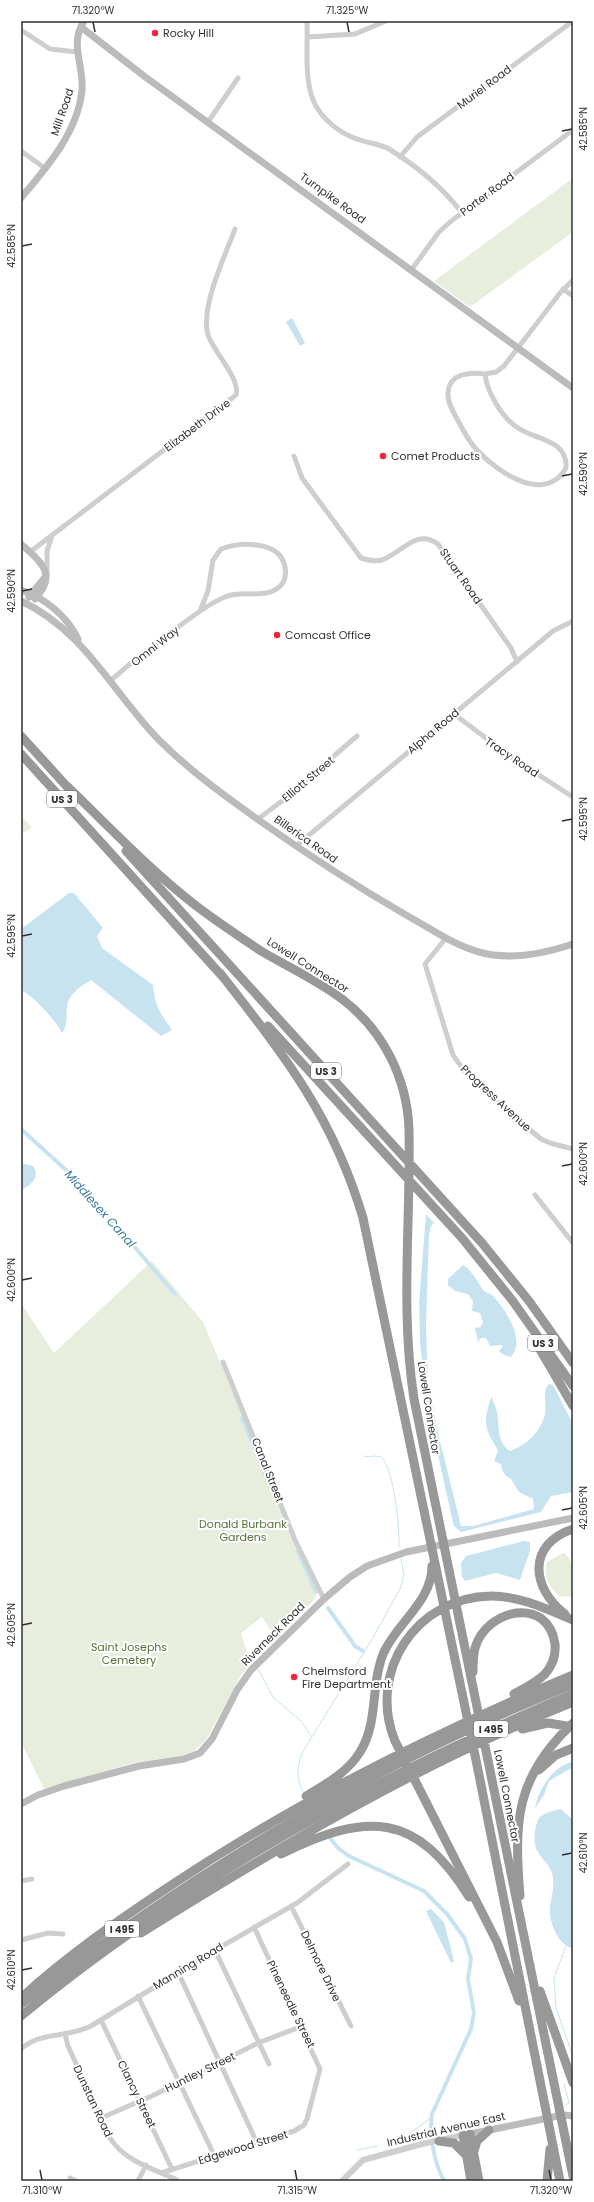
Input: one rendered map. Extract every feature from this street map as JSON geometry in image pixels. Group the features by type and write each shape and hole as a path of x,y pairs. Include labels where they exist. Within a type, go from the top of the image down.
{"highway":[{"name":"US 3","path":"21,736 501,1266 538,1312 573,1363"},
{"name":"US 3","path":"21,754 462,1238 512,1300 573,1386"},
{"path":"21,760 62,799"},
{"name":"Lowell Connector","path":"68,787 152,869 199,909 261,951 334,993 363,1018 385,1046 398,1073 407,1107 409,1142 406,1314 410,1368 417,1418 573,2176"},
{"path":"220,973 278,1047 326,1122 350,1176 371,1246 560,2181"},
{"path":"501,1266 541,1310 573,1353"},
{"path":"512,1300 573,1406"},
{"path":"573,1529 558,1536 547,1546 541,1558 539,1572 541,1586 546,1595 558,1608 573,1619"},
{"path":"21,1998 108,1929 337,1776 358,1755 370,1726 380,1662 393,1635 427,1591 432,1575 432,1552"},
{"path":"536,2062 513,1983 498,1942 398,1746 388,1715 389,1679 402,1646 411,1633 427,1619 452,1605 492,1596 522,1600 573,1619"},
{"path":"225,1850 351,1778 456,1725 535,1682 546,1672 553,1660 555,1648 553,1634 544,1621 533,1615 515,1613 497,1619 483,1632 473,1656 476,1703"},
{"path":"456,1725 573,1674"},
{"name":"I 495","path":"21,2004 164,1900 283,1826 433,1745 573,1684"},
{"name":"I 495","path":"21,2016 142,1926 197,1890 322,1814 460,1743 573,1694"},
{"path":"68,1980 236,1875 334,1817 450,1757 502,1732 573,1702"},
{"path":"450,1757 533,1725 553,1723 573,1727"},
{"path":"523,1934 516,1847 519,1814 524,1794 538,1764 562,1734 573,1723"},
{"path":"524,1794 534,1776 547,1762 561,1752 573,1748"},
{"path":"236,1875 250,1870 301,1844 332,1832 362,1826 394,1829 418,1839 442,1859 457,1878 498,1942"},
{"path":"528,1956 573,2083"},
{"path":"470,2155 477,2141 489,2130"},
{"path":"547,2181 549,2168 550,2130"},
{"path":"467,2134 472,2181"},
{"path":"439,2141 450,2142 457,2145 470,2155 478,2181"}],"main road":[{"name":"Mill Road","path":"21,198 46,169 64,141 81,96 82,82 77,52 77,38 82,24"},
{"name":"Turnpike Road","path":"82,24 208,122 412,269 573,388"},
{"path":"21,544 42,563 46,576 46,584 25,603"},
{"name":"Billerica Road","path":"21,590 34,596 65,620 80,643 110,681 158,739 184,764 296,846 376,898 446,938 479,952 504,956 528,956 550,952 573,944"},
{"name":"Billerica Road","path":"25,603 56,623 80,643"},
{"name":"Riverneck Road","path":"21,1804 38,1795 64,1786 139,1766 184,1759 200,1753 212,1739 237,1690 251,1670 324,1599 358,1572 390,1556 573,1518"},
{"name":"Industrial Avenue East","path":"563,2115 573,2109"},
{"name":"Industrial Avenue East","path":"467,2134 563,2115 573,2116"}],"street":[{"path":"307,21 310,88 313,100 321,113 341,132 383,147 400,157 447,194 462,213"},
{"path":"308,37 355,34 386,21"},
{"name":"Muriel Road","path":"400,157 417,137 573,21"},
{"path":"21,30 50,49 77,52"},
{"path":"208,122 238,78"},
{"name":"Porter Road","path":"412,269 443,228 573,130"},
{"path":"21,151 46,169"},
{"name":"Elizabeth Drive","path":"30,552 236,395 237,390 235,381 211,341 207,325 209,304 235,229"},
{"path":"485,374 488,386 510,422 521,430 552,443 562,451 566,468 555,481 539,485 518,480 486,459 469,440 449,402 448,390 453,380 462,375 493,373 502,368 563,289 573,280"},
{"path":"563,289 573,296"},
{"name":"Stuart Road","path":"294,456 302,478 361,558 376,561 382,560 418,539 426,538 438,544 511,648 516,662"},
{"path":"46,576 48,547 54,533"},
{"name":"Omni Way","path":"110,681 171,632 200,611 226,596 242,592 266,593 274,591 283,583 286,575 283,558 272,550 252,545 220,549 213,560 208,591 200,611"},
{"name":"Alpha Road","path":"296,846 553,631 573,622"},
{"name":"Tracy Road","path":"454,714 514,759 573,797"},
{"name":"Elliott Street","path":"258,819 288,796 357,736"},
{"name":"Progress Avenue","path":"446,938 425,964 453,1055 465,1071 540,1139 550,1143 573,1148"},
{"path":"535,1195 573,1243"},
{"name":"Canal Street","path":"223,1362 295,1540 324,1599"},
{"name":"Manning Road","path":"21,2048 37,2038 82,2031 178,1972 291,1906 348,1864"},
{"path":"21,1881 32,1879"},
{"name":"Delmore Drive","path":"291,1906 350,2026"},
{"name":"Pineneedle Street","path":"254,1928 300,2027 312,2047 320,2069 317,2082"},
{"path":"21,1940 53,1932 63,1934"},
{"path":"215,1950 269,2064"},
{"path":"178,1972 258,2143"},
{"path":"138,1996 214,2155"},
{"name":"Clancy Street","path":"101,2020 172,2169"},
{"name":"Huntley Street","path":"101,2118 140,2101 258,2043 300,2027"},
{"name":"Dunstan Road","path":"65,2034 68,2046 110,2138 118,2149 161,2173 177,2180"},
{"name":"Edgewood Street","path":"161,2173 214,2155 294,2131 304,2125 307,2119 317,2082"},
{"name":"Industrial Avenue East","path":"342,2181 363,2160 422,2144 467,2134"},
{"path":"138,2181 146,2165"},
{"path":"70,2178 76,2181"}],"green space":[{"path":"573,178 573,232 470,307 434,281"},
{"path":"21,815 32,828 21,834"},
{"name":"Saint Josephs Cemetery","path":"152,1261 203,1322 313,1582 316,1595 314,1600 276,1639 262,1617 241,1633 251,1664 241,1675 206,1740 194,1751 185,1755 133,1763 44,1789 21,1742 21,1303 54,1353"},
{"path":"563,1553 569,1558 573,1571 571,1582 573,1591 571,1597 559,1596 550,1585 546,1573 547,1562"}],"water":[{"path":"292,318 305,343 300,346 286,322"},
{"path":"69,893 74,893 103,928 97,936 102,948 153,985 155,998 159,1009 172,1030 161,1036 91,980 79,988 69,999 66,1024 62,1033 44,1009 21,990 21,929"},
{"path":"21,1163 33,1166 36,1173 34,1180 21,1190"},
{"path":"426,1214 434,1223 431,1226 429,1235 426,1326 428,1379 438,1433 461,1526 473,1526 534,1509 533,1499 519,1492 511,1479 506,1476 502,1470 501,1464 494,1461 498,1451 488,1433 486,1423 489,1404 492,1397 497,1412 499,1433 502,1443 510,1451 522,1445 537,1432 545,1414 545,1394 549,1384 553,1385 573,1424 573,1492 551,1496 541,1512 461,1532 454,1526 427,1405 420,1342 419,1302"},
{"path":"463,1265 472,1273 484,1291 492,1295 497,1300 508,1316 515,1334 516,1343 515,1351 510,1357 499,1351 503,1346 501,1345 490,1346 486,1338 481,1338 478,1342 475,1328 481,1327 483,1322 480,1313 472,1311 473,1301 468,1294 455,1291 448,1285 448,1279"},
{"path":"524,1541 530,1542 530,1551 520,1580 496,1573 465,1581 462,1577 461,1563 466,1556"},
{"path":"573,1762 573,1767 549,1781 544,1795 535,1808 539,1794 548,1779 559,1768"},
{"path":"561,1809 573,1820 573,1948 563,1943 552,1925 550,1906 553,1877 549,1866 537,1851 535,1845 535,1831 539,1818 545,1814"},
{"path":"431,1909 444,1922 454,1961 451,1963 426,1911"}],"waterway":[{"name":"Middlesex Canal","path":"21,1129 77,1180 175,1294"},
{"name":"Middlesex Canal","path":"242,1418 272,1490"},
{"path":"364,1456 376,1456 382,1458 390,1474 395,1500 399,1547"},
{"name":"Middlesex Canal","path":"298,1551 316,1592"},
{"path":"303,1792 299,1782 298,1772 302,1753 374,1636 401,1587 404,1574 401,1558"},
{"name":"Middlesex Canal","path":"328,1608 355,1646 363,1651"},
{"path":"258,1669 273,1697 302,1722 311,1736"},
{"path":"330,1838 338,1848 349,1856 424,1891 447,1914 465,1939 471,1959 468,1979 474,2013 471,2029 432,2114 431,2122 433,2148 437,2165 444,2181"},
{"path":"566,1946 554,1978 556,2008 573,2056"},
{"path":"564,2084 569,2103 565,2105"},
{"path":"387,2143 406,2136 432,2117"},
{"path":"357,2150 377,2146"}],"place":[{"name":"Rocky Hill","path":"155,33"},
{"name":"Comet Products","path":"383,456"},
{"name":"Comcast Office","path":"277,635"},
{"name":"Chelmsford Fire Department","path":"294,1677"}],"park label":[{"name":"Donald Burbank Gardens","path":"243,1530"}]}
